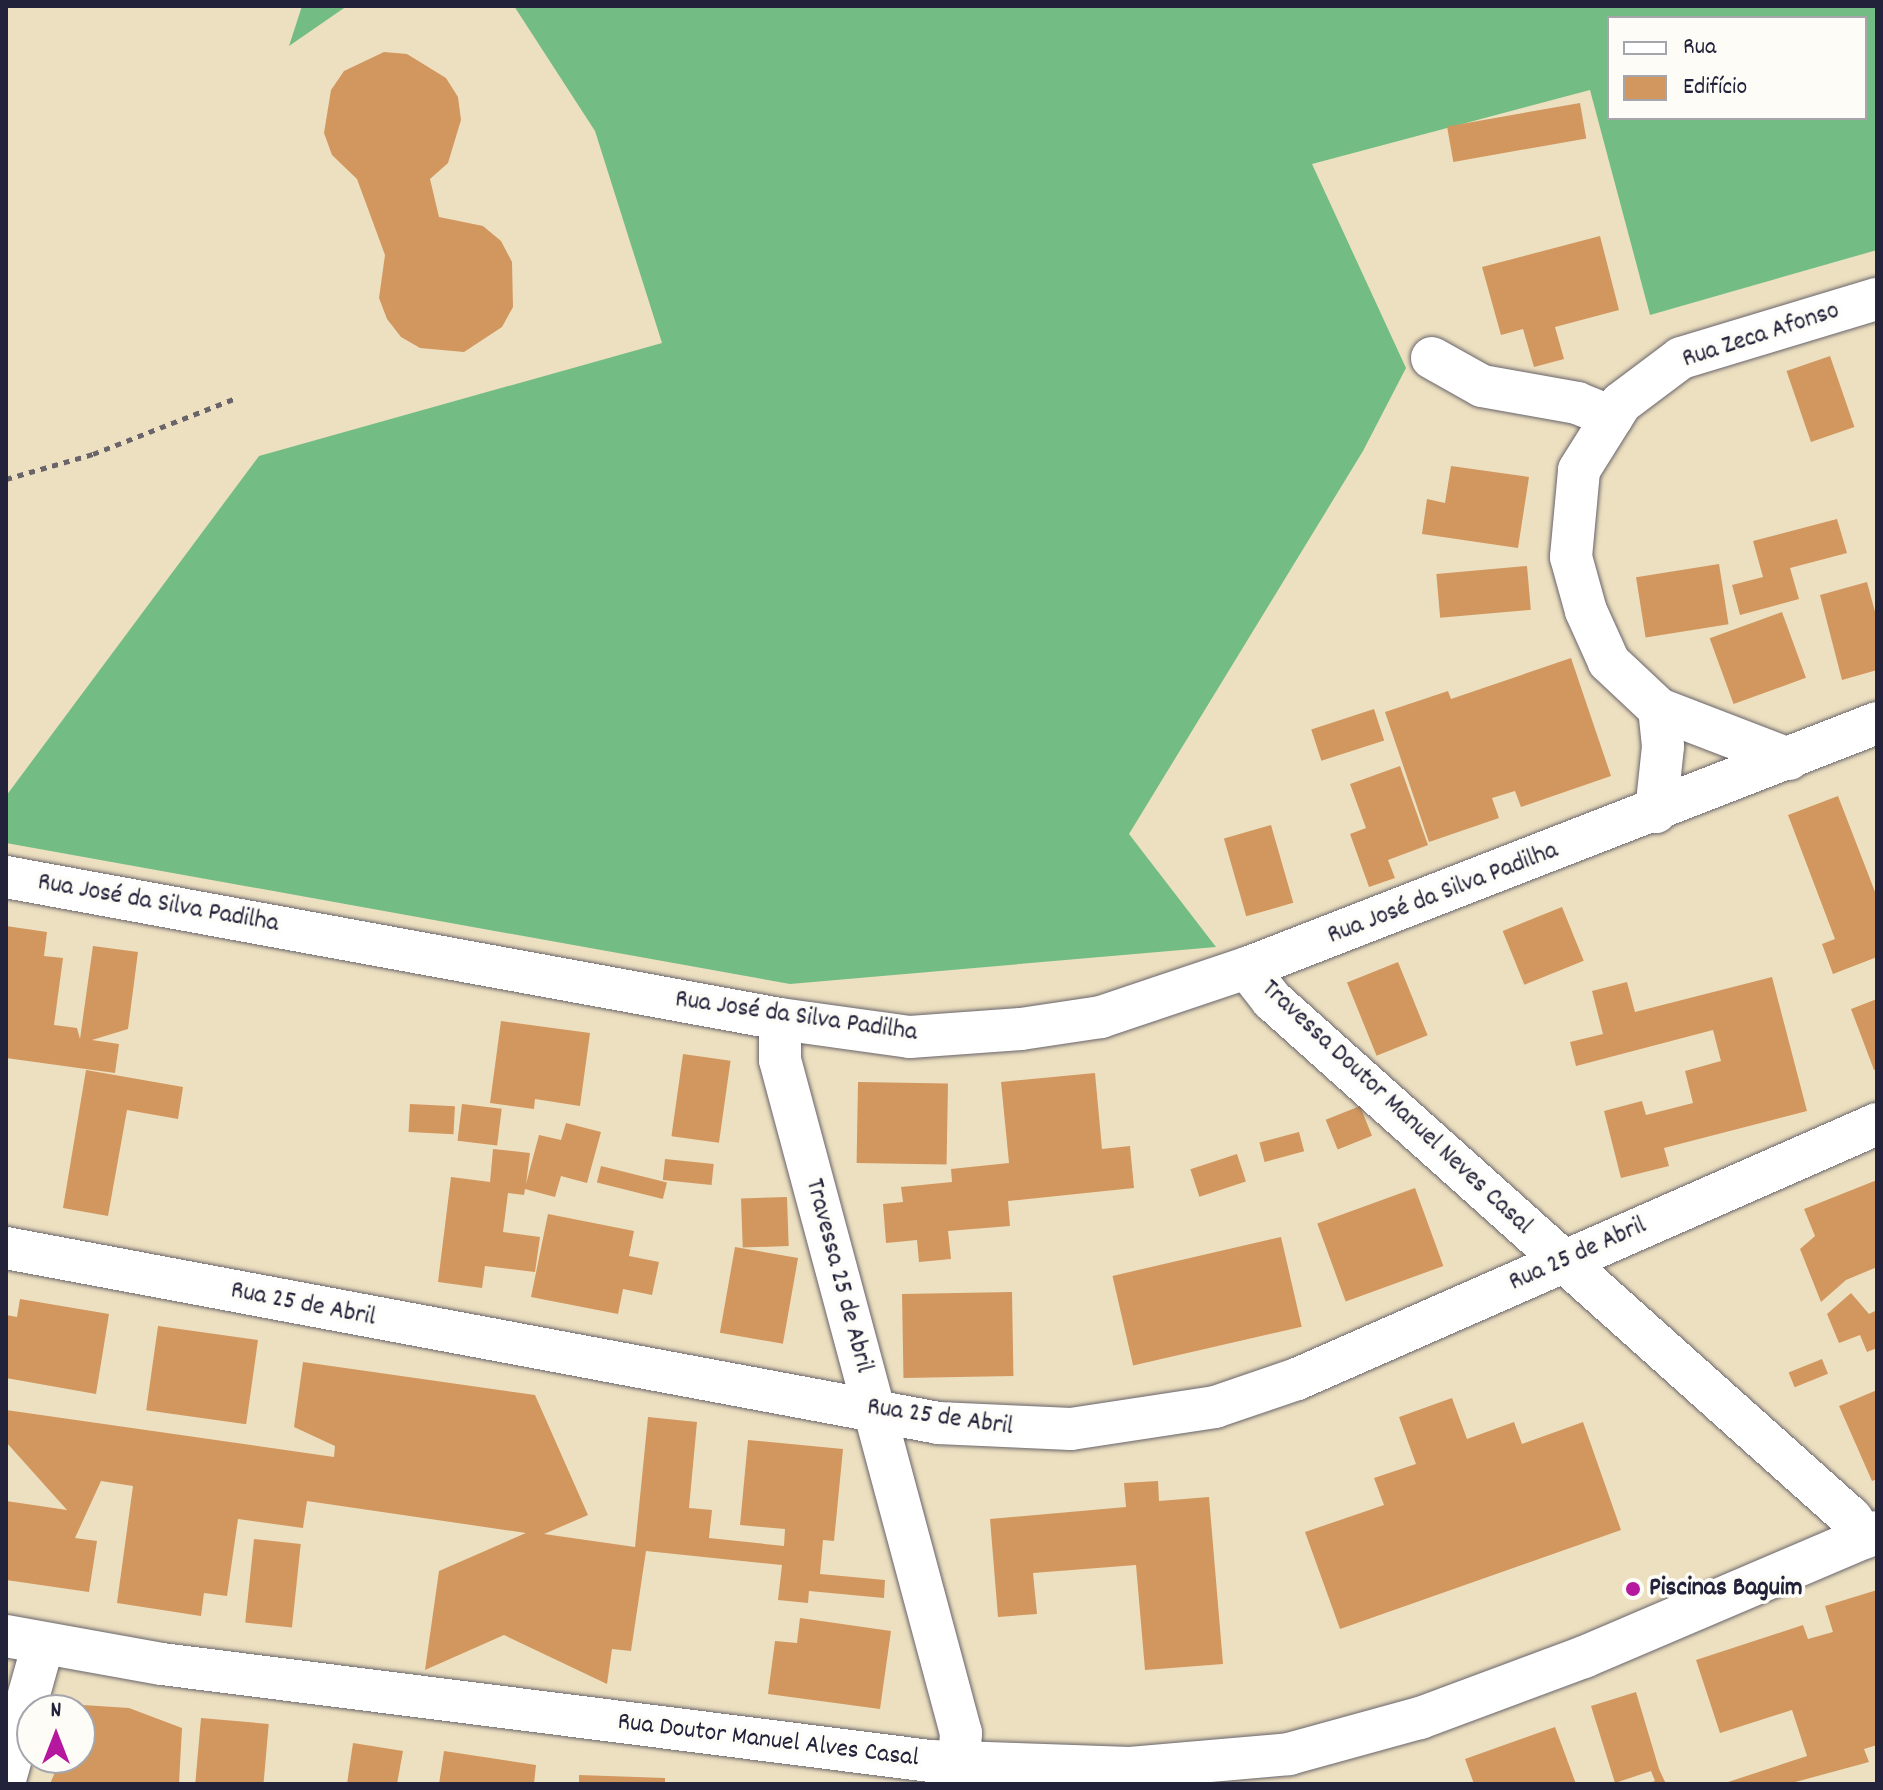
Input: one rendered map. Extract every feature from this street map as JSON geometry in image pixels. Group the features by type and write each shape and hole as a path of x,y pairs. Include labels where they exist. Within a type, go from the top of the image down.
{"street":[{"name":"Rua Zeca Afonso","path":"1789,759 1659,709 1609,662 1586,611 1571,557 1579,470 1621,403 1681,358 1877,299"},
{"path":"1432,358 1482,386 1577,403 1612,417"},
{"path":"1656,812 1663,746 1659,709"},
{"name":"Rua José da Silva Padilha","path":"6,877 780,1019 910,1037 1021,1029 1101,1017 1247,968 1656,812 1877,723"},
{"name":"Travessa Doutor Manuel Neves Casal","path":"1247,968 1272,1000 1871,1535"},
{"name":"Travessa 25 de Abril","path":"780,1019 780,1060 961,1733 959,1764"},
{"name":"Rua 25 de Abril","path":"6,1248 938,1423 1012,1430 1071,1429 1215,1407 1297,1379 1877,1124"},
{"name":"Rua Doutor Manuel Alves Casal","path":"24,1640 162,1664 959,1764 1000,1775 1130,1768 1289,1754 1420,1718 1584,1657 1871,1535"},
{"path":"6,1776 24,1640"}],"path":[{"path":"6,479 108,449 236,398"}],"green space":[{"path":"302,6 347,6 289,46"},
{"path":"514,6 1877,6 1877,250 1650,315 1590,90 1312,164 1406,368 1363,451 1129,834 1216,947 790,984 6,843 6,796 259,456 662,343 595,131"}],"building":[{"path":"384,52 407,54 446,78 458,97 461,120 448,163 430,179 439,217 483,226 501,241 512,262 513,307 502,327 464,352 420,348 401,337 387,319 379,298 385,255 357,179 332,155 324,133 331,90 344,71"},
{"path":"1580,103 1586,138 1453,162 1447,126"},
{"path":"1600,236 1619,310 1555,327 1564,359 1534,367 1523,329 1501,335 1482,267"},
{"path":"1830,356 1854,427 1811,442 1787,371"},
{"path":"1451,466 1529,477 1518,548 1422,534 1427,499 1445,503"},
{"path":"1837,519 1847,553 1790,568 1799,599 1740,615 1732,585 1763,577 1753,541"},
{"path":"1719,564 1729,624 1646,637 1636,577"},
{"path":"1527,566 1531,610 1440,618 1436,574"},
{"path":"1867,582 1877,619 1877,670 1842,680 1820,595"},
{"path":"1782,612 1806,678 1734,704 1710,638"},
{"path":"1571,658 1611,776 1521,807 1515,791 1492,798 1499,818 1429,842 1385,712 1448,691 1451,699"},
{"path":"1374,709 1384,740 1321,761 1311,729"},
{"path":"1400,766 1428,845 1388,860 1395,878 1369,887 1350,834 1366,828 1350,784"},
{"path":"1838,796 1877,897 1877,957 1833,974 1822,944 1835,939 1788,815"},
{"path":"1271,825 1293,903 1246,916 1224,839"},
{"path":"1562,907 1584,961 1524,985 1503,931"},
{"path":"6,926 47,932 44,956 63,958 54,1025 77,1028 80,1039 93,946 138,952 128,1029 92,1040 119,1044 115,1073 6,1058"},
{"path":"1398,962 1428,1035 1377,1056 1347,983"},
{"path":"1772,977 1807,1111 1664,1148 1669,1166 1621,1178 1604,1111 1642,1101 1646,1115 1693,1103 1685,1071 1721,1061 1713,1030 1576,1066 1570,1042 1603,1034 1592,991 1627,982 1635,1012"},
{"path":"1877,999 1877,1069 1874,1070 1851,1009"},
{"path":"501,1021 590,1033 580,1106 535,1099 534,1109 490,1103"},
{"path":"683,1054 731,1061 719,1143 671,1136"},
{"path":"86,1070 183,1087 178,1119 127,1110 108,1216 63,1208"},
{"path":"1095,1073 1102,1149 1130,1146 1134,1188 1008,1201 1010,1226 948,1231 951,1259 919,1262 917,1240 886,1243 883,1204 903,1202 901,1187 952,1182 951,1169 1009,1163 1001,1082"},
{"path":"858,1082 948,1084 947,1165 857,1163"},
{"path":"410,1104 455,1106 453,1134 409,1132"},
{"path":"462,1104 502,1109 497,1146 457,1141"},
{"path":"1360,1106 1372,1136 1338,1150 1326,1120"},
{"path":"566,1123 601,1132 587,1183 561,1176 555,1197 525,1189 524,1195 508,1193 503,1232 540,1237 535,1272 485,1266 482,1288 438,1282 451,1177 490,1182 493,1149 530,1153 526,1184 539,1135 561,1140"},
{"path":"1299,1132 1304,1151 1265,1162 1259,1143"},
{"path":"1237,1154 1246,1182 1199,1197 1190,1169"},
{"path":"665,1159 714,1164 712,1185 663,1180"},
{"path":"601,1166 667,1182 663,1199 597,1182"},
{"path":"1877,1180 1877,1267 1846,1280 1821,1302 1800,1249 1815,1236 1804,1209"},
{"path":"1415,1188 1443,1266 1346,1302 1317,1224"},
{"path":"787,1197 789,1246 743,1248 741,1199"},
{"path":"548,1214 634,1231 629,1256 659,1262 652,1295 623,1289 618,1314 531,1297"},
{"path":"1281,1237 1302,1327 1133,1366 1112,1276"},
{"path":"735,1247 798,1258 783,1344 720,1333"},
{"path":"1012,1292 1013,1376 903,1378 902,1294"},
{"path":"1851,1293 1869,1314 1877,1310 1877,1348 1867,1352 1860,1335 1839,1343 1827,1314"},
{"path":"20,1299 109,1314 96,1394 6,1378 6,1315 17,1317"},
{"path":"158,1326 258,1340 246,1424 146,1410"},
{"path":"1822,1359 1828,1374 1795,1387 1789,1372"},
{"path":"303,1362 535,1395 588,1515 544,1534 635,1547 648,1417 697,1422 689,1508 712,1510 709,1538 784,1546 785,1529 740,1525 748,1440 843,1449 834,1541 823,1540 820,1574 885,1580 884,1598 809,1591 808,1603 778,1600 782,1565 646,1551 631,1651 612,1649 607,1684 504,1635 425,1670 439,1571 526,1533 307,1501 303,1528 238,1519 227,1596 204,1593 201,1616 117,1603 133,1486 101,1481 75,1538 97,1541 89,1592 6,1580 6,1501 67,1510 6,1442 6,1410 334,1457 335,1446 294,1427"},
{"path":"1877,1390 1877,1479 1872,1481 1839,1406"},
{"path":"1452,1398 1467,1439 1514,1422 1522,1444 1583,1422 1621,1530 1340,1629 1305,1532 1384,1505 1374,1478 1416,1464 1399,1417"},
{"path":"1158,1481 1159,1501 1209,1497 1223,1664 1145,1670 1136,1565 1033,1573 1037,1614 998,1617 990,1519 1126,1507 1124,1483"},
{"path":"254,1539 301,1544 292,1627 245,1623"},
{"path":"1877,1590 1877,1745 1864,1749 1869,1762 1788,1784 1722,1784 1807,1756 1792,1710 1720,1733 1696,1660 1803,1625 1808,1639 1833,1632 1825,1606"},
{"path":"800,1618 891,1631 880,1709 768,1694 775,1641 797,1643"},
{"path":"1636,1692 1666,1784 1647,1784 1655,1781 1651,1771 1615,1783 1591,1706"},
{"path":"96,1706 129,1708 182,1728 179,1784 50,1784 54,1774 96,1774"},
{"path":"201,1718 269,1724 263,1784 195,1784"},
{"path":"1555,1727 1576,1784 1474,1784 1465,1759"},
{"path":"353,1743 403,1751 397,1784 347,1784"},
{"path":"444,1751 536,1765 534,1784 439,1784"},
{"path":"579,1775 665,1778 665,1784 579,1784"}],"place":[{"name":"Piscinas Baguim","path":"1633,1589"}]}
